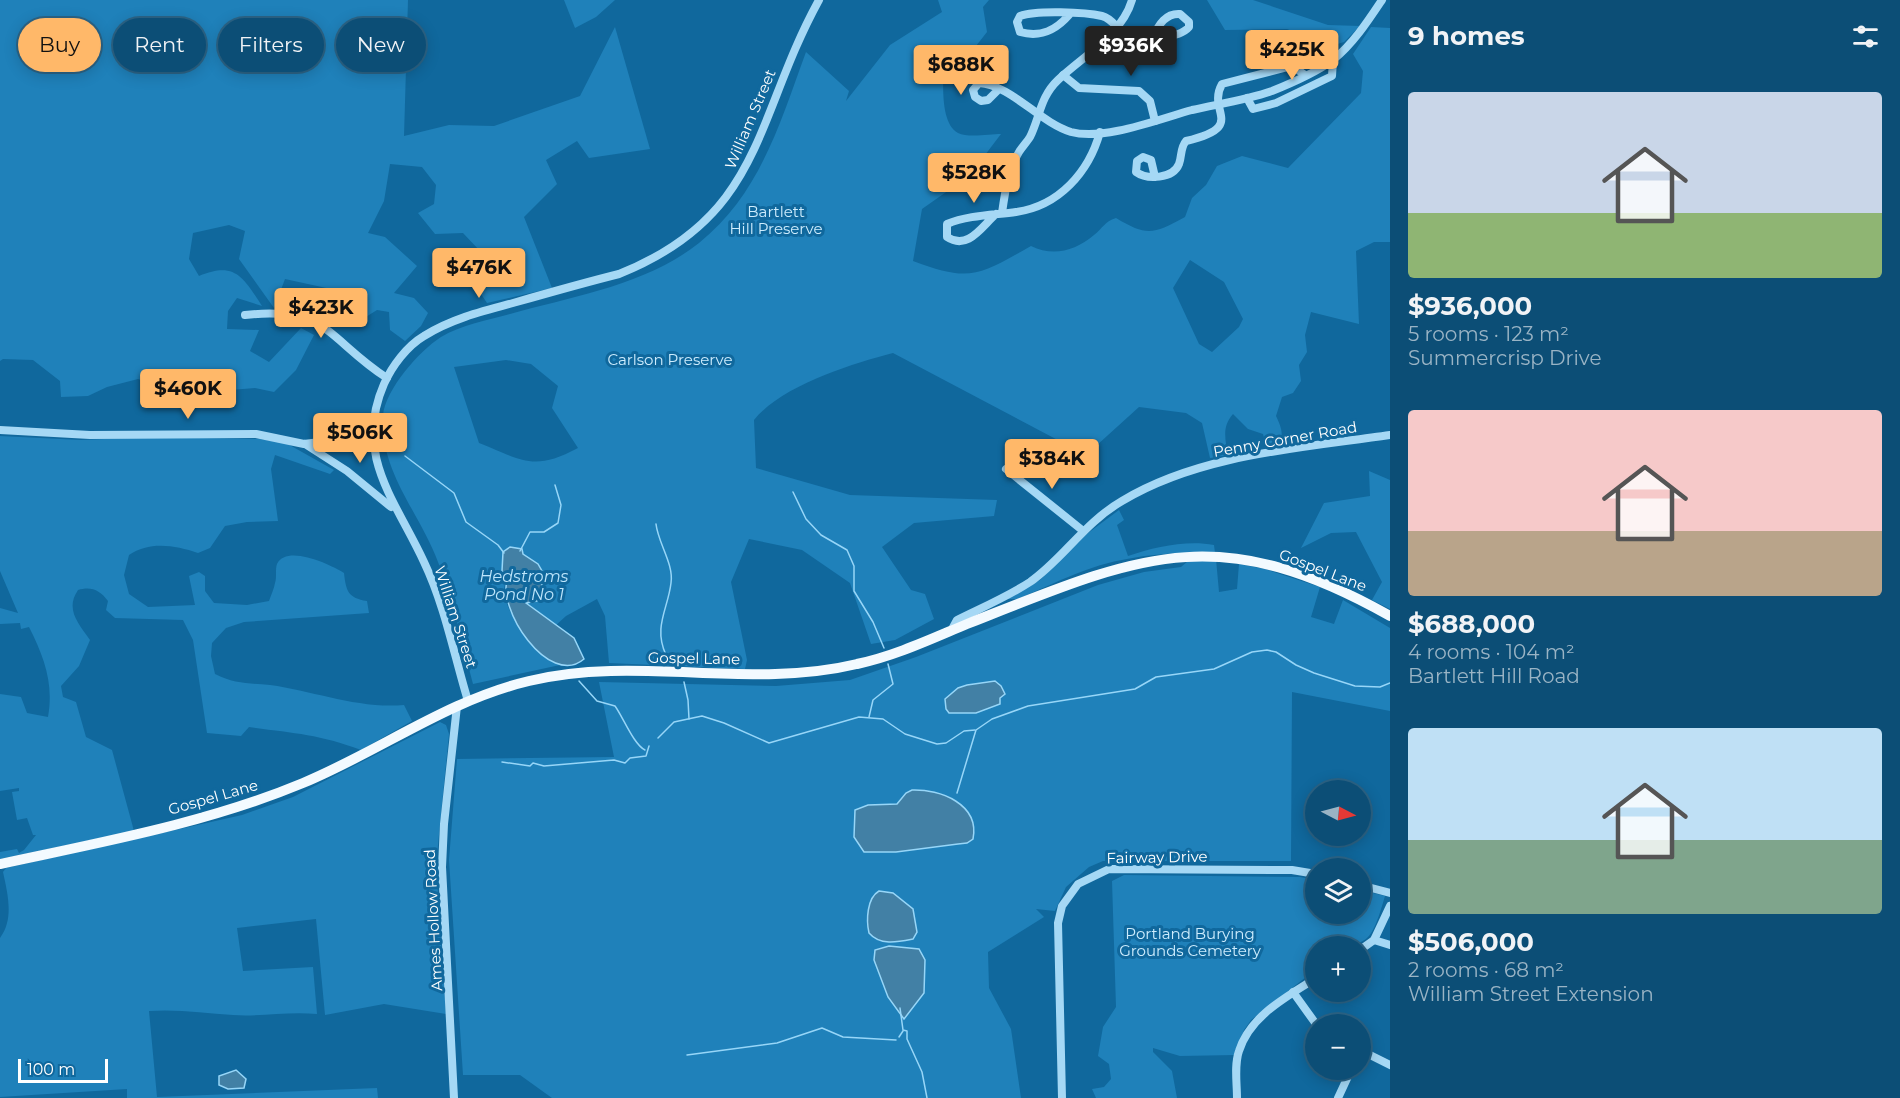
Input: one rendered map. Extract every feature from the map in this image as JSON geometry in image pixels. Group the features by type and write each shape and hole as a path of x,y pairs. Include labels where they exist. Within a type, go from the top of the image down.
{"main road":[{"name":"Gospel Lane","path":"0,864 158,829 245,805 309,781 457,706 512,685 573,674 616,672 764,674 823,671 867,662 1102,572 1143,561 1193,556 1238,558 1273,565 1331,586 1390,616"}],"street":[{"name":"William Street","path":"468,701 443,613 424,562 385,488 376,460 373,440 374,418 387,378 402,355 423,336 450,322 626,271 674,246 704,223 731,193 746,167 796,45 819,0"},
{"path":"1100,132 1094,153 1081,173 1064,191 1042,203 1020,211 999,214 955,220 947,224 947,237 962,242 977,235 999,214 1009,174 1018,153 1031,136 1037,114 1046,96 1063,75 1118,26 1129,11 1132,0"},
{"path":"999,89 1037,114 1073,132 1100,132 1155,121 1270,91 1305,75 1333,60 1354,40 1382,0"},
{"path":"1069,15 1063,22 1041,35 1020,32 1018,27 1020,16 1028,13 1101,16 1110,19 1130,36 1153,37"},
{"path":"1247,98 1253,109 1260,109 1303,91 1332,76 1333,60"},
{"path":"1155,177 1176,169 1186,141 1210,135 1216,130 1221,123 1218,89 1222,84 1288,67 1295,68 1305,75"},
{"path":"1063,75 1078,88 1139,91 1150,101 1155,121"},
{"path":"245,315 274,312 303,316 327,328 387,378"},
{"path":"0,430 90,435 256,434 304,444 344,439 360,431 374,418"},
{"name":"Penny Corner Road","path":"951,631 957,621 1030,581 1082,530 1120,502 1159,480 1239,458 1390,435"},
{"path":"304,444 349,472 396,511"},
{"path":"1006,469 1082,530"},
{"name":"Ames Hollow Road","path":"454,1098 442,867 444,824 457,706"},
{"name":"Fairway Drive","path":"1062,1098 1058,923 1062,906 1078,884 1109,869 1292,870 1305,872"},
{"path":"1371,888 1390,893"},
{"path":"1371,942 1390,906"},
{"path":"1374,940 1390,945"},
{"path":"1237,1098 1238,1053 1246,1034 1258,1019 1305,985"},
{"path":"1293,992 1309,1014"},
{"path":"1371,1056 1390,1065"},
{"path":"1338,1098 1346,1080"}],"green space":[{"path":"0,0 408,0 407,18 336,18 336,72 406,72 404,136 449,125 494,126 580,96 615,27 650,149 589,158 577,141 546,160 557,184 524,217 552,288 487,303 469,276 480,251 463,233 435,234 418,213 434,204 436,185 422,167 390,164 384,201 368,233 385,237 417,266 394,293 414,298 428,313 421,326 405,341 390,330 389,312 377,310 350,327 336,323 346,299 340,291 285,279 274,308 239,259 245,231 229,225 193,233 189,259 199,276 221,270 237,274 262,306 237,298 228,311 227,329 259,330 250,351 269,362 301,328 314,335 296,370 274,392 255,388 181,394 138,379 107,387 88,396 61,397 60,381 33,360 3,359 0,361"},
{"path":"564,0 615,0 596,17 575,28"},
{"path":"938,0 989,0 983,7 987,32 976,46 944,55 945,109 947,119 958,133 973,136 1001,134 969,176 922,209 913,261 962,274 974,273 999,264 1031,246 1047,251 1064,251 1087,241 1106,223 1116,218 1143,231 1158,230 1185,217 1192,198 1206,185 1217,166 1242,156 1288,168 1361,93 1363,71 1353,54 1371,27 1390,28 1390,242 1374,242 1356,251 1359,324 1311,312 1305,335 1307,352 1299,365 1301,381 1293,393 1282,397 1276,416 1282,432 1276,449 1267,449 1263,434 1248,429 1233,414 1226,428 1228,455 1210,458 1202,423 1186,413 1139,407 1086,455 893,353 818,378 781,397 766,408 754,420 756,468 850,495 997,500 994,516 914,523 882,547 911,590 925,594 934,619 895,640 871,644 850,583 802,550 749,539 731,582 747,660 745,669 609,663 605,616 597,599 566,616 555,626 526,603 542,596 542,571 523,554 504,587 506,601 524,634 551,661 560,665 473,684 453,607 438,562 402,491 387,455 383,435 383,415 385,405 397,383 423,351 441,337 457,329 609,288 656,269 699,243 720,224 753,180 777,131 806,52 849,91 846,101 890,45 942,12","holes":["1190,260 1224,282 1243,319 1239,327 1212,352 1199,344 1173,288","506,360 531,364 558,386 552,408 578,448 550,460 528,461 479,443 454,367"]},
{"path":"1207,0 1253,0 1328,25 1360,26 1344,42 1331,46 1287,29 1225,30"},
{"path":"0,436 81,440 149,437 260,439 286,443 334,470 330,474 275,455 271,469 278,521 247,522 225,526 210,548 198,553 162,546 137,551 129,555 124,575 129,594 148,607 195,605 189,576 199,572 205,576 205,591 214,603 247,605 269,601 276,581 277,564 282,558 299,556 329,565 344,573 349,593 367,601 369,613 244,622 226,628 212,643 211,656 215,674 235,681 287,688 353,702 387,706 404,705 412,721 361,750 318,737 249,727 241,736 207,733 193,640 183,620 115,618 106,610 108,601 102,594 91,589 78,590 74,597 73,610 90,640 79,666 61,686 63,697 76,702 86,737 112,750 134,831 0,859 0,852 17,849 19,853 24,850 36,835 33,835 27,818 17,820 12,792 19,791 19,788 0,791 0,694 21,697 27,713 48,717 50,693 43,660 29,627 21,629 20,623 0,624 0,608 18,613 0,571"},
{"path":"1369,471 1390,480 1390,609 1372,600 1382,582 1356,532 1331,533 1301,548 1324,503 1370,496"},
{"path":"1119,510 1124,520 1117,525 1128,556 1160,547 1193,543 1214,545 1215,553 1166,554 1118,561 1077,573 1017,599 1007,599 1040,580 1080,539"},
{"path":"1216,559 1219,592 1237,589 1239,564 1265,569 1320,587 1311,617 1334,624 1343,600 1390,628 1390,711 1292,692 1291,861 1103,861 1089,867 1066,887 1055,911 1036,909 1044,917 988,952 989,988 1011,1029 1021,1098 552,1098 520,1075 463,1075 449,860 457,759 614,757 599,682 776,686 850,680 916,657 1098,585 1144,572 1181,567 1188,561"},
{"path":"440,722 446,725 449,734 436,865 446,1014 384,1004 325,1015 316,919 237,928 243,971 313,967 317,1014 243,1015 149,1011 157,1097 377,1088 378,1098 127,1098 127,1089 0,1097 0,938 8,915 8,898 3,872 6,868 242,815 293,797"},
{"name":"Portland Burying Grounds Cemetery","path":"1124,875 1305,878 1305,924 1371,924 1371,892 1385,896 1375,925 1368,936 1305,936 1305,978 1251,1020 1244,1030 1235,1055 1180,1056 1153,1048 1153,1052 1172,1071 1177,1098 1096,1098 1092,1089 1104,1087 1111,1079 1109,1064 1098,1056 1103,1027 1116,1007 1112,881"}],"water":[{"name":"Hedstroms Pond No 1","path":"510,547 522,549 523,554 538,564 542,571 542,596 537,601 526,603 574,638 584,659 570,665 556,663 541,654 517,624 509,607 506,590 508,577 502,571 503,552"},
{"path":"995,681 1005,694 1000,698 1000,704 976,713 949,713 946,709 945,699 958,688"},
{"path":"912,790 934,792 956,801 970,816 974,827 973,839 967,843 896,852 864,852 854,837 855,810 868,805 897,804 906,793"},
{"path":"879,891 893,893 913,909 917,932 913,939 884,941 878,940 869,933 868,910 872,899"},
{"path":"889,946 919,949 925,960 924,993 904,1019 888,997 874,960 875,950"},
{"path":"236,1070 246,1079 244,1088 228,1089 219,1085 219,1076"}],"waterway":[{"path":"405,456 454,493 466,522 498,545 504,553"},
{"path":"520,551 530,532 544,532 558,523 561,505 555,485"},
{"path":"793,492 806,519 821,535 847,550 854,566 854,591 873,622 884,648"},
{"path":"656,524 671,576 662,618 662,645 666,655 677,662 680,667"},
{"path":"957,793 976,730 992,719 1028,706 1135,689 1156,677 1214,669 1252,652 1267,650 1276,652 1314,673 1355,686 1380,687 1390,683"},
{"path":"869,717 873,700 893,684 888,664"},
{"path":"579,681 597,701 615,706 633,737 645,750"},
{"path":"684,682 689,719"},
{"path":"658,738 674,722 702,716 769,743 859,717 883,719 905,734 937,744 946,743 964,731 975,730"},
{"path":"502,762 530,766 533,763 544,766 614,760 625,763 630,758 646,756 649,746"},
{"path":"900,1008 903,1030 907,1031 907,1039 922,1072 927,1098"},
{"path":"687,1055 777,1043 822,1028 843,1037 896,1040"},
{"path":"899,1037 903,1031"}],"park label":[{"name":"Bartlett Hill Preserve","path":"776,220"},
{"name":"Carlson Preserve","path":"670,359"}]}
